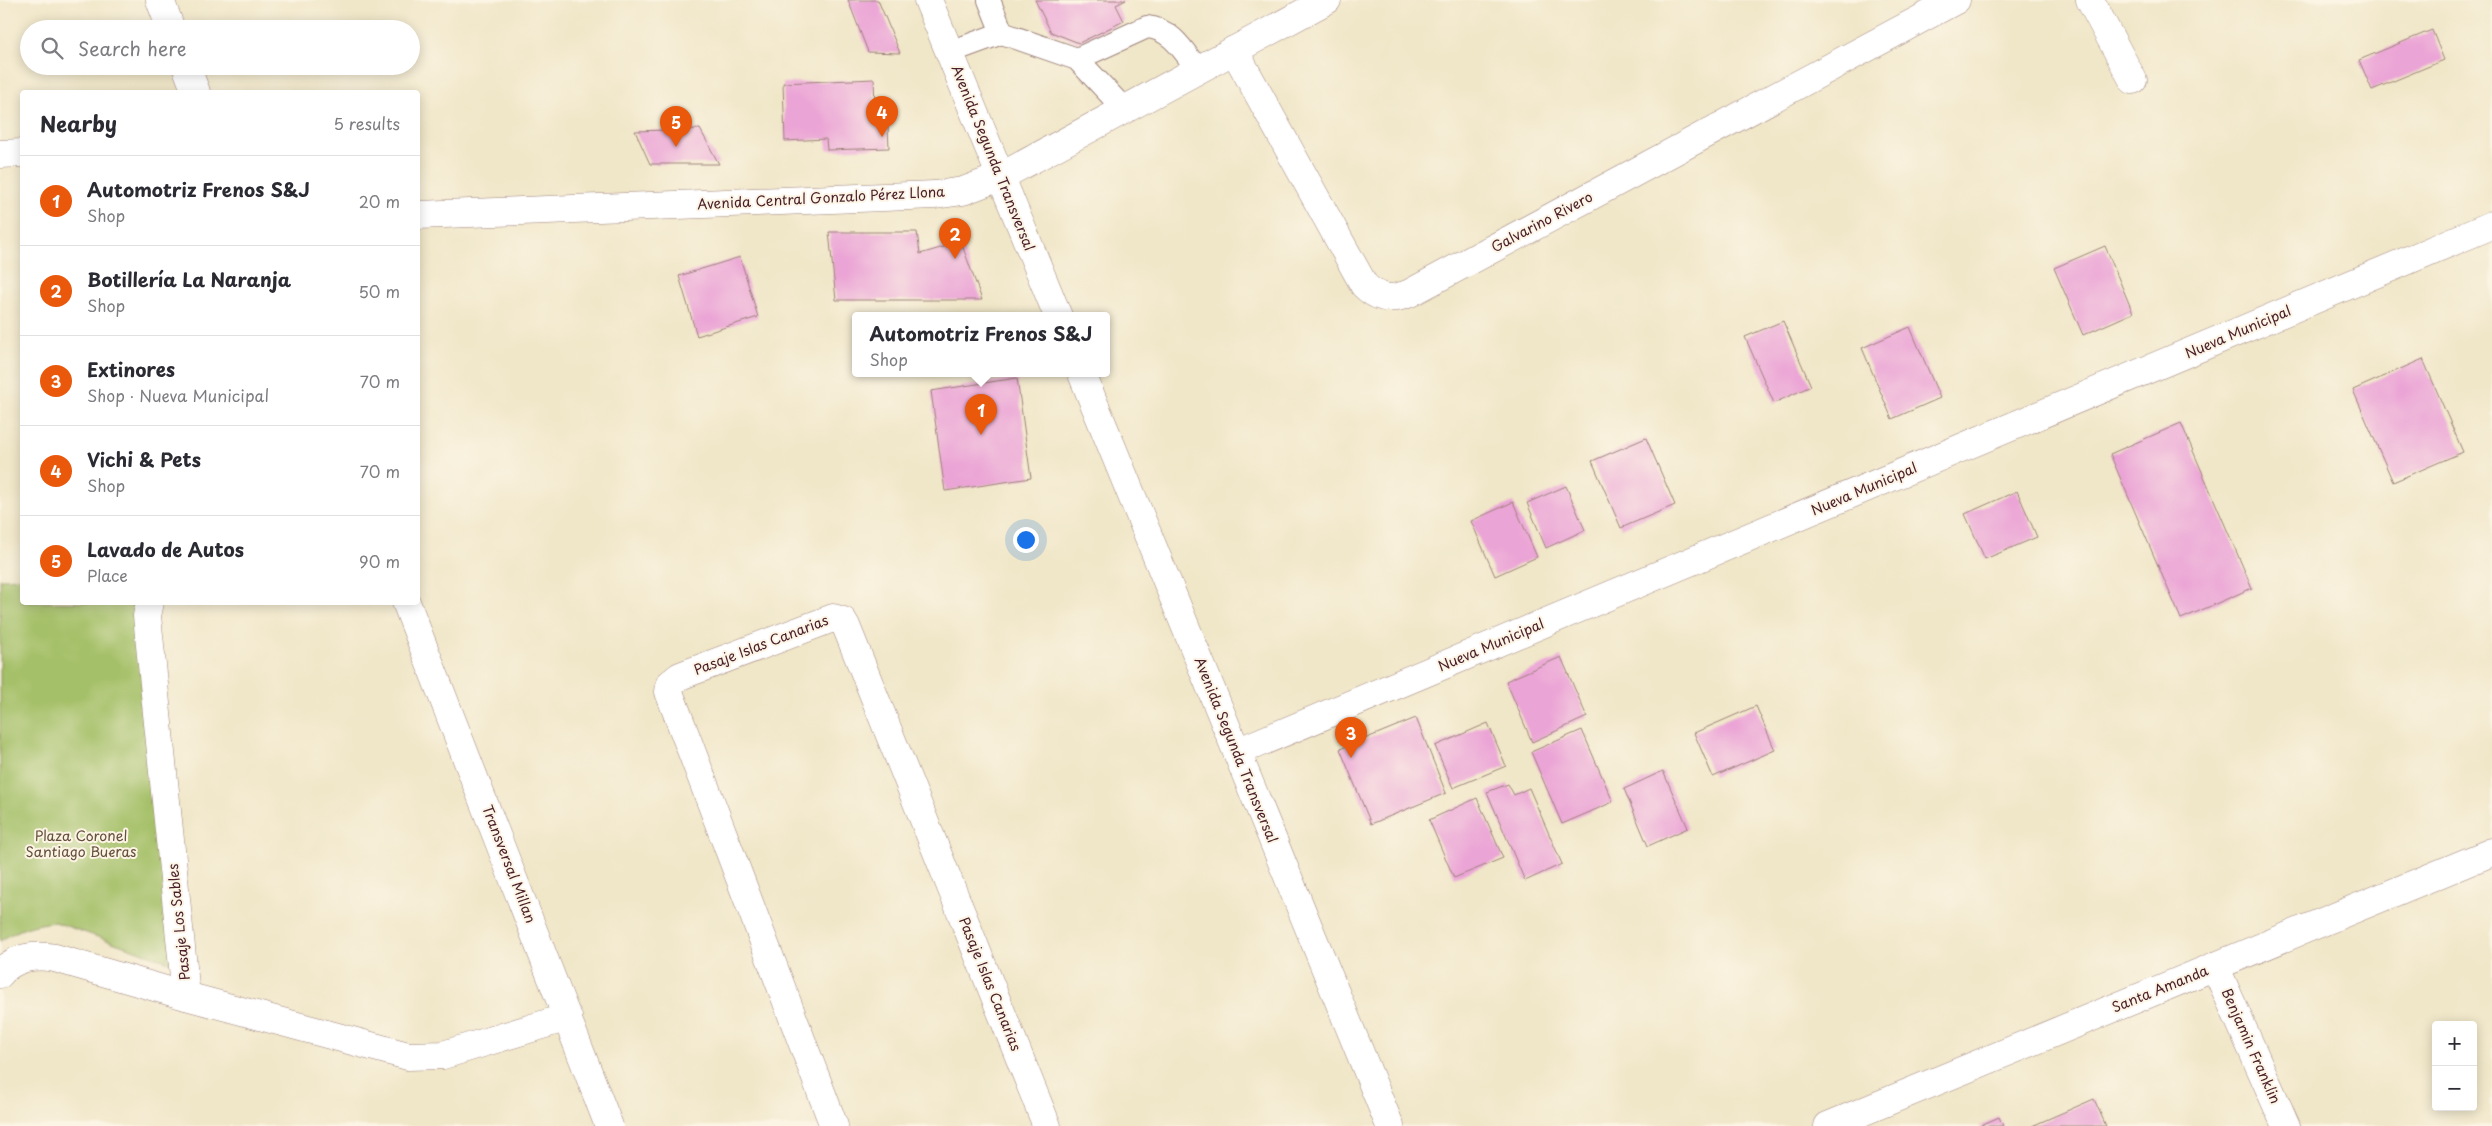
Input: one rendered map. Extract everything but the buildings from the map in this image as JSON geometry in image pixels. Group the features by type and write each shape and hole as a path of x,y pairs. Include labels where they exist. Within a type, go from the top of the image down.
{"street":[{"path":"160,0 168,20"},
{"name":"Avenida Segunda Transversal","path":"928,0 1056,312"},
{"name":"Avenida Central Gonzalo Pérez Llona","path":"420,215 935,195 962,191 1000,177 1327,0"},
{"name":"Galvarino Rivero","path":"1234,50 1364,285 1381,297 1390,298 1410,293 1956,0"},
{"path":"2090,0 2134,80"},
{"path":"189,75 195,90"},
{"path":"0,154 20,153"},
{"name":"Nueva Municipal","path":"1237,752 2492,225"},
{"name":"Avenida Segunda Transversal","path":"1083,377 1390,1126"},
{"name":"Pasaje Los Sables","path":"149,605 147,616 186,996 408,1056 443,1055 568,1017"},
{"name":"Transversal Millan","path":"407,605 609,1126"},
{"name":"Pasaje Islas Canarias","path":"834,1126 669,692 670,684 680,676 833,618 843,621 846,626 1047,1126"},
{"name":"Santa Amanda","path":"1828,1126 2492,852"},
{"path":"0,974 15,962 41,955 186,996"},
{"name":"Benjamin Franklin","path":"2215,966 2286,1126"}],"lane":[{"path":"989,0 1002,34"},
{"path":"1077,59 1147,26 1157,28 1172,37 1198,70"},
{"path":"950,52 1002,34 1077,59 1124,109"}],"green space":[{"name":"Plaza Coronel Santiago Bueras","path":"20,578 20,605 135,605 175,964 55,922 26,928 0,941 0,579"}],"place":[{"name":"Vichi & Pets","path":"882,137"},
{"name":"Lavado de Autos","path":"676,147"},
{"name":"Botillería La Naranja","path":"955,259"},
{"name":"Automotriz Frenos S&J","path":"981,435"},
{"name":"Extinores","path":"1351,758"}]}
